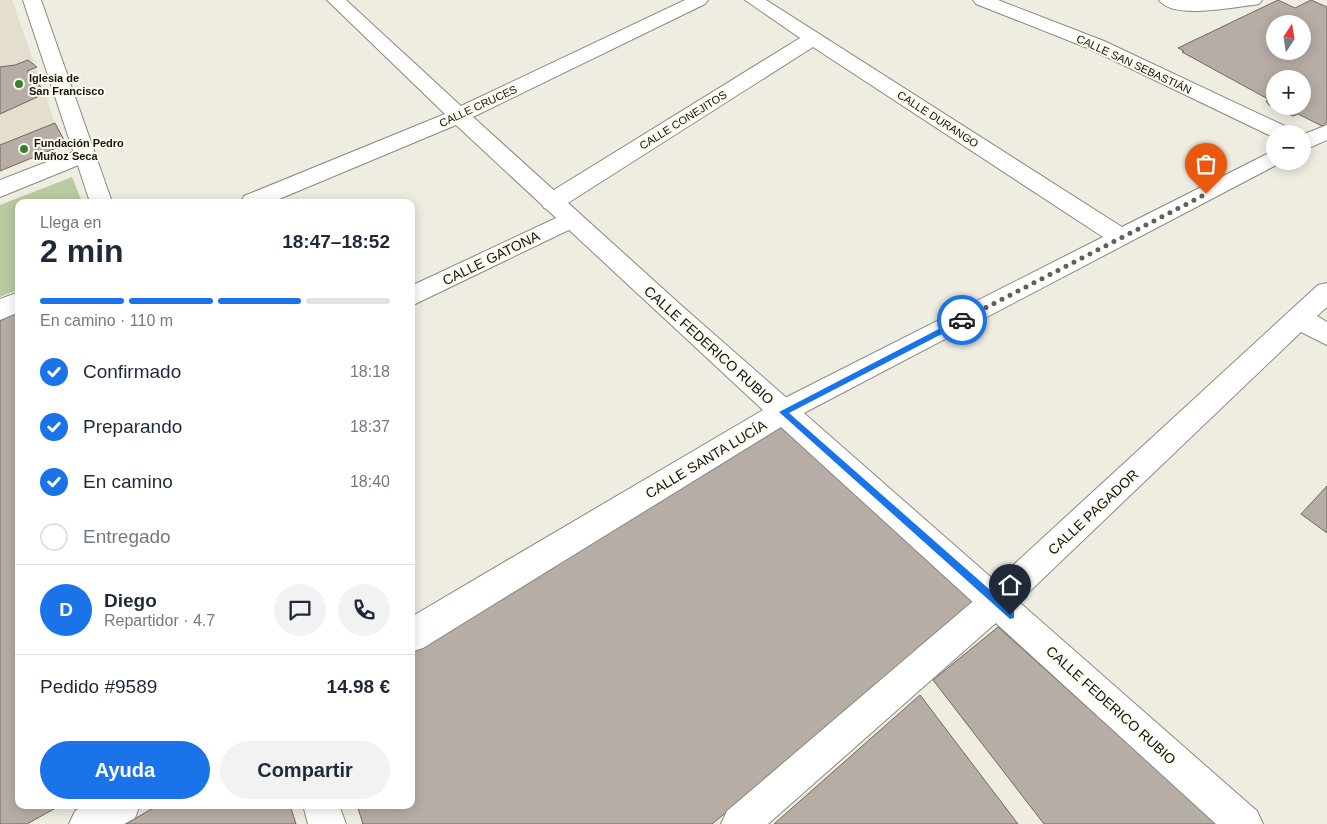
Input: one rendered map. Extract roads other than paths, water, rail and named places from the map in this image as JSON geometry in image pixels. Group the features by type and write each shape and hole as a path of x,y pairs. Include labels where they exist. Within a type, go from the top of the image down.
{"street":[{"path":"32,0 83,155 100,199"},
{"name":"CALLE FEDERICO RUBIO","path":"336,0 458,116 783,412 1244,824"},
{"name":"CALLE CRUCES","path":"259,199 458,116 700,0"},
{"name":"CALLE DURANGO","path":"754,0 1121,238"},
{"name":"CALLE SAN SEBASTIÁN","path":"982,0 1097,45 1266,125"},
{"path":"1168,0 1180,6 1253,0"},
{"name":"CALLE CONEJITOS","path":"562,211 814,38"},
{"path":"1311,140 1327,132"},
{"path":"1311,147 1327,154"},
{"path":"0,188 83,155"},
{"name":"CALLE SANTA LUCÍA","path":"415,634 783,412 1266,164"},
{"name":"CALLE GATONA","path":"415,295 562,211"},
{"name":"CALLE PAGADOR","path":"740,824 996,602 1327,292"},
{"path":"0,310 15,303"},
{"path":"1300,318 1327,335"},
{"path":"88,824 115,809"},
{"path":"322,809 328,824"}],"place":[{"name":"Iglesia de San Francisco","path":"19,84"},
{"name":"Fundación Pedro Muñoz Seca","path":"24,149"}]}
